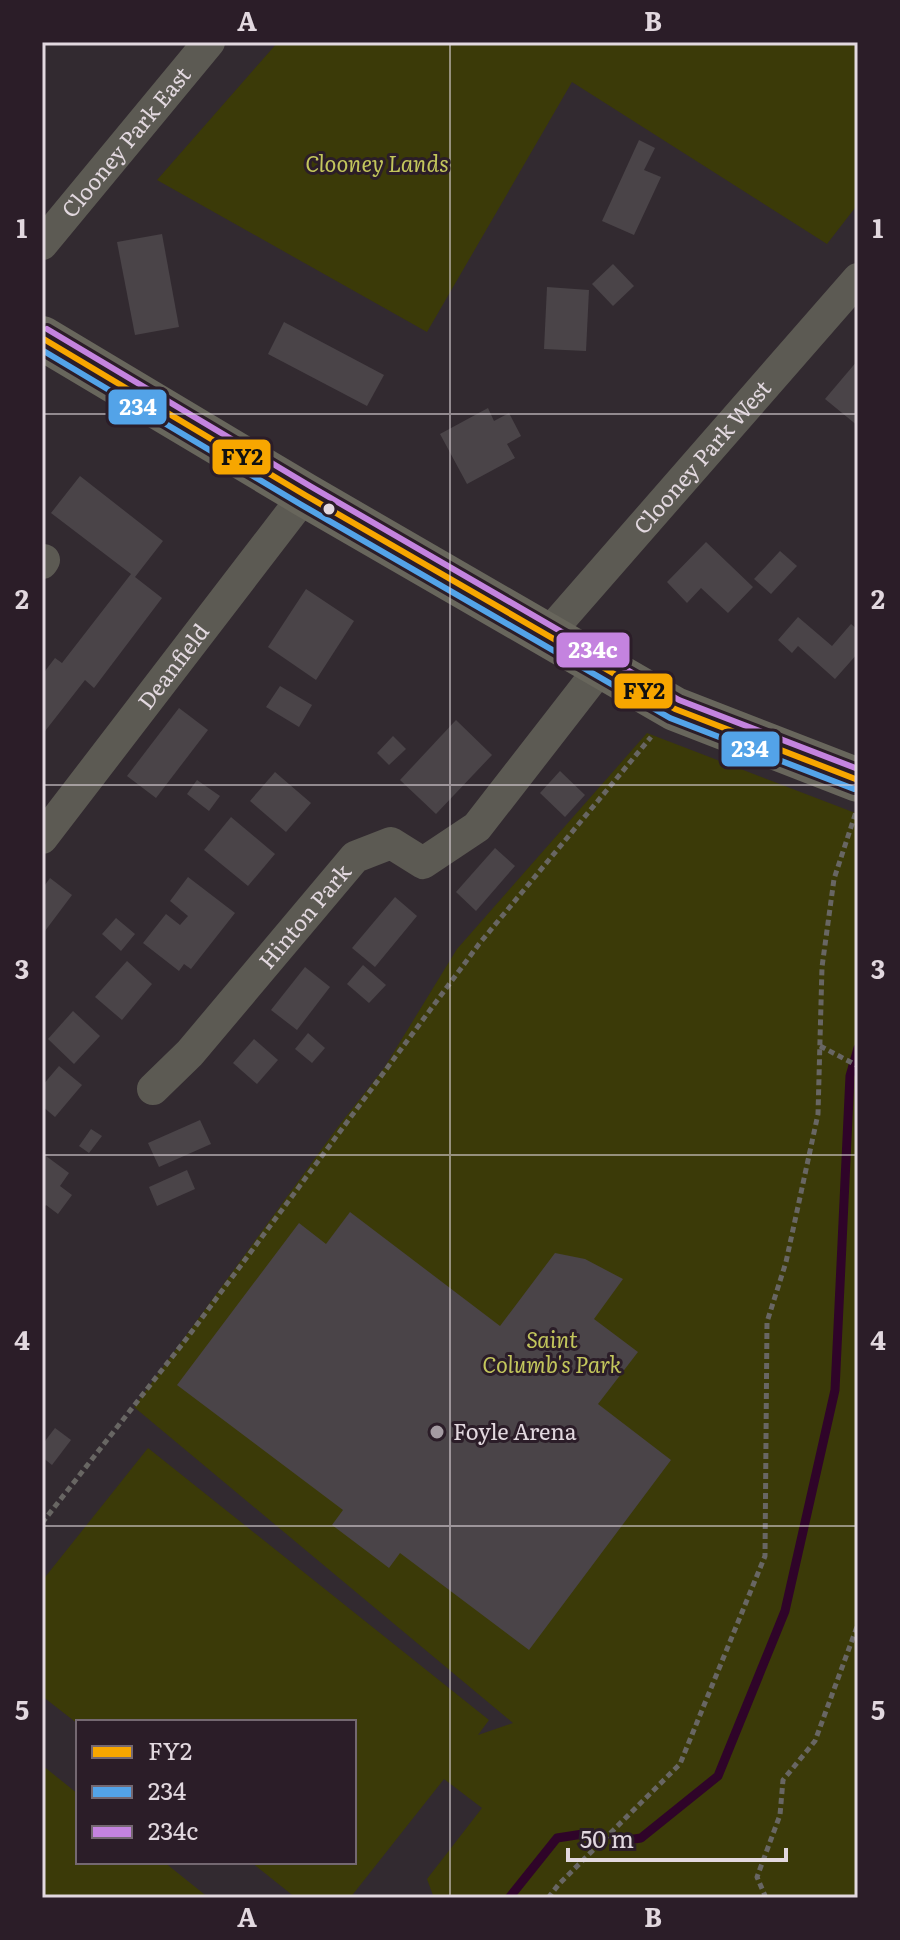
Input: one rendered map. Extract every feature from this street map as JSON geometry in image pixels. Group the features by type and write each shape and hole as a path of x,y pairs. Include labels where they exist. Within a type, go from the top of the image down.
{"highway":[{"path":"42,338 305,495 675,709 858,780"}],"street":[{"name":"Clooney Park East","path":"42,244 209,42"},
{"name":"Clooney Park West","path":"547,635 858,279"},
{"name":"Deanfield","path":"45,828 305,495"},
{"name":"Hinton Park","path":"153,1089 190,1053 355,857 391,843 423,863 477,827 602,666"}],"path":[{"path":"42,1523 187,1338 479,944 675,709"},
{"path":"548,1898 680,1764 765,1556 767,1322 786,1262 818,1114 822,967 834,879 858,808"},
{"path":"820,1046 857,1066"},
{"path":"766,1898 757,1877 780,1815 783,1780 815,1741 858,1624"}],"green space":[{"name":"Clooney Lands","path":"278,42 858,42 858,204 827,244 572,82 427,332 157,180"},
{"name":"Saint Columb's Park","path":"647,733 858,814 858,1898 434,1898 427,1879 482,1808 444,1779 350,1898 296,1898 254,1864 356,1864 356,1720 76,1720 76,1722 42,1696 42,1581 148,1448 489,1720 478,1735 513,1723 134,1407 384,1068 457,949"},
{"path":"42,1765 76,1792 76,1864 166,1864 209,1898 42,1898"}],"building":[{"path":"639,140 655,148 644,170 661,177 634,235 602,221"},
{"path":"162,234 179,327 135,335 117,242"},
{"path":"613,264 634,286 613,306 592,284"},
{"path":"547,287 589,290 586,351 544,349"},
{"path":"284,322 384,375 367,406 268,354"},
{"path":"858,360 858,426 825,399"},
{"path":"488,408 494,421 509,413 521,436 507,444 515,458 467,484 440,434"},
{"path":"80,476 163,541 135,577 162,598 94,688 85,680 42,735 42,675 55,658 62,663 131,574 51,513"},
{"path":"706,542 753,587 728,613 701,588 687,603 667,582"},
{"path":"780,551 797,566 771,594 754,579"},
{"path":"306,589 354,621 316,680 268,647"},
{"path":"798,617 832,646 851,624 858,630 858,653 835,679 798,646 792,653 778,640"},
{"path":"280,686 312,705 299,727 266,707"},
{"path":"179,708 208,730 156,798 127,776"},
{"path":"456,720 492,755 436,814 400,780"},
{"path":"393,736 406,749 389,765 377,753"},
{"path":"560,771 585,795 565,817 540,793"},
{"path":"275,772 311,803 286,832 250,801"},
{"path":"197,780 220,796 209,811 187,794"},
{"path":"231,817 275,854 248,886 204,850"},
{"path":"495,848 515,866 476,911 456,892"},
{"path":"188,877 235,913 191,969 184,964 179,971 143,943 166,914 180,925 188,916 170,901"},
{"path":"50,878 72,895 42,935 42,889"},
{"path":"395,897 417,916 375,967 352,948"},
{"path":"116,918 135,934 121,951 102,934"},
{"path":"127,961 152,984 122,1020 95,997"},
{"path":"363,965 386,985 369,1003 347,984"},
{"path":"305,967 330,987 297,1030 271,1010"},
{"path":"73,1011 100,1036 74,1064 48,1039"},
{"path":"308,1033 325,1048 312,1063 295,1049"},
{"path":"254,1039 278,1060 257,1084 233,1063"},
{"path":"59,1066 82,1085 55,1117 42,1106 42,1086"},
{"path":"200,1120 211,1144 159,1167 148,1143"},
{"path":"91,1129 102,1136 89,1153 79,1146"},
{"path":"42,1153 69,1173 60,1186 72,1195 58,1214 46,1205 42,1211"},
{"path":"187,1170 195,1189 157,1206 149,1187"},
{"name":"Foyle Arena","path":"350,1212 500,1326 555,1253 585,1259 623,1279 594,1319 638,1352 598,1404 671,1460 529,1650 400,1553 389,1568 332,1525 343,1510 177,1385 299,1223 326,1244"},
{"path":"55,1428 71,1440 52,1465 42,1457 42,1445"}],"waterway":[{"path":"628,1840 641,1838 718,1776 785,1611 835,1390 850,1076 858,1048"},
{"path":"509,1898 557,1838 583,1834"}],"transit line":[{"name":"234c","path":"47,329 679,700 858,769"},
{"name":"FY2","path":"42,338 305,495 675,709 858,780"},
{"name":"234","path":"42,350 300,504 670,718 854,789"}],"place":[{"name":"Foyle Arena","path":"437,1432"}]}
